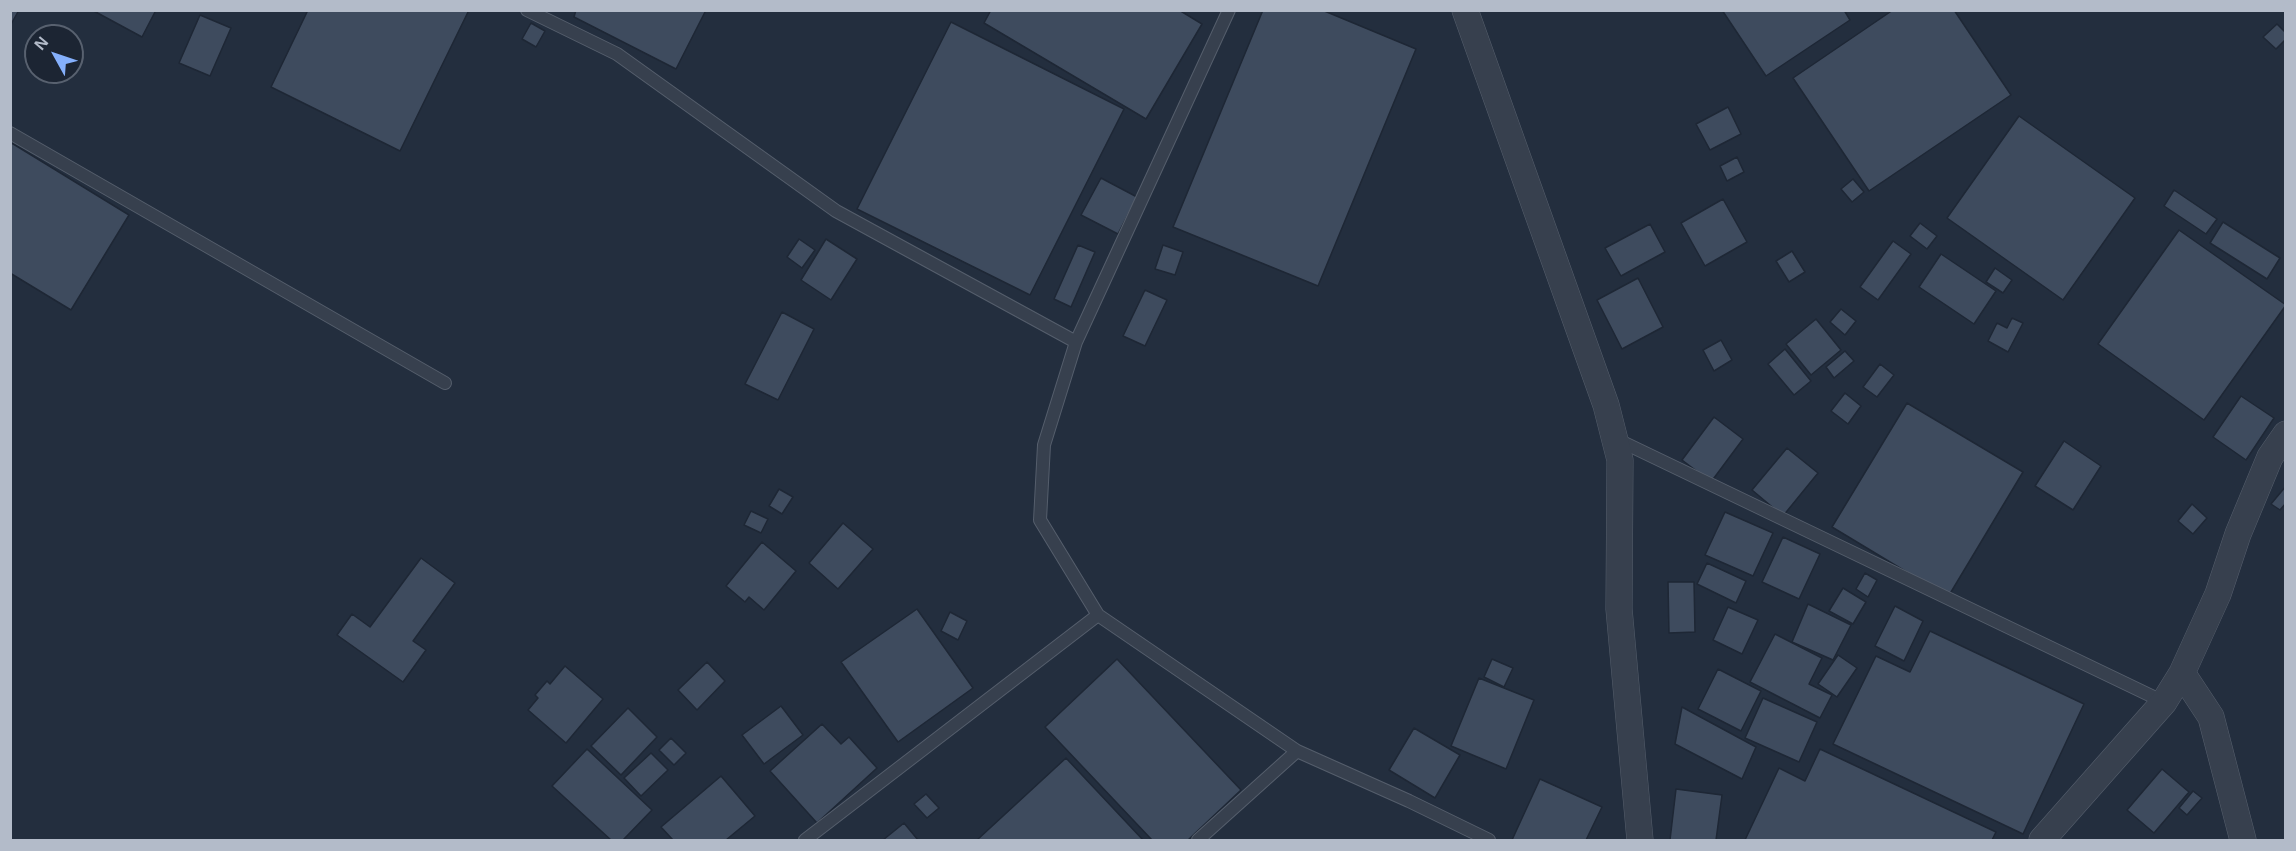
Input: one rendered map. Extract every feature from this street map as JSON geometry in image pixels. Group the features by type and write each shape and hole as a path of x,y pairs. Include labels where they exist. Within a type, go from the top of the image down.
{"street":[{"path":"1465,10 1606,405 1620,460 1619,609 1638,836"},
{"path":"2042,840 2163,702 2182,673 2218,594 2238,534 2270,457 2286,434"},
{"path":"2182,673 2211,717 2243,840"}],"lane":[{"path":"527,10 617,54 836,211 1076,342"},
{"path":"1229,10 1076,342 1044,445 1040,519 1098,615 1297,751 1489,840"},
{"path":"10,133 445,383"},
{"path":"1615,439 2163,702"},
{"path":"805,840 1098,615"},
{"path":"1198,840 1297,751"}],"building":[{"path":"10,10 19,10 10,26"},
{"path":"92,10 156,10 142,37"},
{"path":"308,10 469,10 400,151 271,87"},
{"path":"576,10 706,10 676,69 574,17"},
{"path":"991,10 1179,10 1202,24 1146,119 984,23"},
{"path":"1263,10 1322,10 1416,49 1318,286 1173,227"},
{"path":"1722,10 1844,10 1850,20 1766,76"},
{"path":"1893,10 1954,10 2011,95 1869,191 1793,78"},
{"path":"200,15 231,28 210,76 179,63"},
{"path":"951,22 1124,109 1030,295 857,209"},
{"path":"531,23 545,31 536,47 522,39"},
{"path":"2277,24 2286,33 2286,39 2276,49 2263,37"},
{"path":"1728,107 1741,134 1710,150 1696,124"},
{"path":"2019,116 2135,198 2063,300 1947,218"},
{"path":"10,142 129,215 71,310 10,273"},
{"path":"1737,157 1744,172 1727,181 1720,166"},
{"path":"1101,178 1137,197 1118,234 1081,215"},
{"path":"1853,179 1864,192 1852,202 1841,189"},
{"path":"2174,190 2217,219 2206,234 2164,206"},
{"path":"1723,199 1747,242 1705,266 1681,223"},
{"path":"2223,222 2280,258 2267,279 2210,243"},
{"path":"1920,223 1937,236 1927,249 1910,236"},
{"path":"1650,224 1665,252 1621,276 1605,248"},
{"path":"2179,230 2286,305 2204,420 2098,344"},
{"path":"799,239 815,250 802,268 787,257"},
{"path":"826,239 857,259 831,300 801,280"},
{"path":"1893,241 1911,254 1878,300 1860,287"},
{"path":"1078,245 1095,252 1071,307 1054,299"},
{"path":"1163,245 1183,252 1175,275 1155,269"},
{"path":"1792,251 1805,272 1789,282 1776,261"},
{"path":"1941,254 1996,291 1974,324 1919,287"},
{"path":"1995,268 2012,280 2003,293 1986,282"},
{"path":"1638,278 1663,327 1622,349 1597,300"},
{"path":"1145,290 1167,300 1145,346 1123,336"},
{"path":"1841,309 1856,321 1845,335 1830,322"},
{"path":"782,312 814,329 778,400 745,384"},
{"path":"2012,318 2023,323 2008,352 1988,341 1997,323 2007,328"},
{"path":"1816,319 1841,350 1811,375 1786,344"},
{"path":"1721,340 1732,360 1714,371 1703,350"},
{"path":"1785,349 1811,381 1794,395 1768,364"},
{"path":"1845,351 1854,361 1834,378 1826,367"},
{"path":"1880,364 1894,375 1877,397 1863,387"},
{"path":"1845,393 1861,406 1848,424 1831,411"},
{"path":"2241,396 2274,418 2246,460 2213,437"},
{"path":"1907,403 2023,472 1948,597 1832,527"},
{"path":"1714,417 1743,439 1711,482 1682,460"},
{"path":"2064,441 2101,466 2073,510 2035,486"},
{"path":"1787,448 1818,473 1783,516 1752,490"},
{"path":"2286,486 2286,503 2280,510 2271,504"},
{"path":"779,489 793,497 782,514 769,506"},
{"path":"2192,504 2207,518 2193,534 2178,521"},
{"path":"751,511 768,519 761,533 744,525"},
{"path":"1725,512 1773,533 1753,576 1705,555"},
{"path":"843,523 873,549 838,589 809,563"},
{"path":"1783,537 1820,554 1799,599 1762,582"},
{"path":"762,542 796,571 764,610 749,597 745,602 726,586"},
{"path":"421,558 455,583 413,641 426,650 403,682 337,635 352,614 370,627"},
{"path":"1707,563 1746,581 1736,603 1697,584"},
{"path":"1865,573 1877,580 1868,597 1856,589"},
{"path":"1668,582 1694,582 1695,632 1669,633"},
{"path":"1843,588 1866,602 1853,624 1829,611"},
{"path":"1808,604 1851,625 1833,660 1792,642"},
{"path":"1895,606 1923,621 1904,661 1875,646"},
{"path":"1728,607 1758,620 1742,654 1713,640"},
{"path":"917,609 973,688 898,742 841,662"},
{"path":"950,612 967,621 958,640 941,631"},
{"path":"1930,631 2084,704 2023,834 1833,744 1876,656 1910,672"},
{"path":"1775,634 1822,658 1809,684 1832,695 1820,718 1750,682"},
{"path":"1838,655 1857,668 1837,697 1818,684"},
{"path":"1117,659 1241,790 1188,840 1152,840 1045,727"},
{"path":"1492,659 1513,668 1504,687 1484,677"},
{"path":"707,662 725,681 697,710 678,690"},
{"path":"565,666 603,699 566,743 528,710 538,698 535,695 547,681 550,684"},
{"path":"1718,669 1761,691 1741,731 1698,709"},
{"path":"1479,678 1534,700 1506,769 1451,746"},
{"path":"1763,698 1817,722 1799,762 1745,738"},
{"path":"781,706 803,735 764,764 742,735"},
{"path":"1682,707 1756,747 1742,779 1675,744"},
{"path":"628,708 657,737 621,775 591,746"},
{"path":"822,724 841,744 849,737 877,768 817,823 770,771"},
{"path":"1414,728 1460,755 1435,798 1389,770"},
{"path":"671,738 686,753 674,765 659,750"},
{"path":"587,749 652,810 623,840 611,840 552,786"},
{"path":"1820,749 1996,832 1992,840 1745,840 1779,768 1805,781"},
{"path":"651,753 668,770 641,796 624,778"},
{"path":"1066,758 1143,840 977,840"},
{"path":"2162,769 2189,792 2154,833 2127,810"},
{"path":"721,776 755,816 726,840 673,840 661,827"},
{"path":"1540,779 1602,807 1586,840 1512,840"},
{"path":"1676,789 1722,795 1716,840 1670,840"},
{"path":"2193,791 2202,798 2187,815 2179,808"},
{"path":"926,794 939,808 927,818 914,804"},
{"path":"904,823 918,840 883,840"}]}
